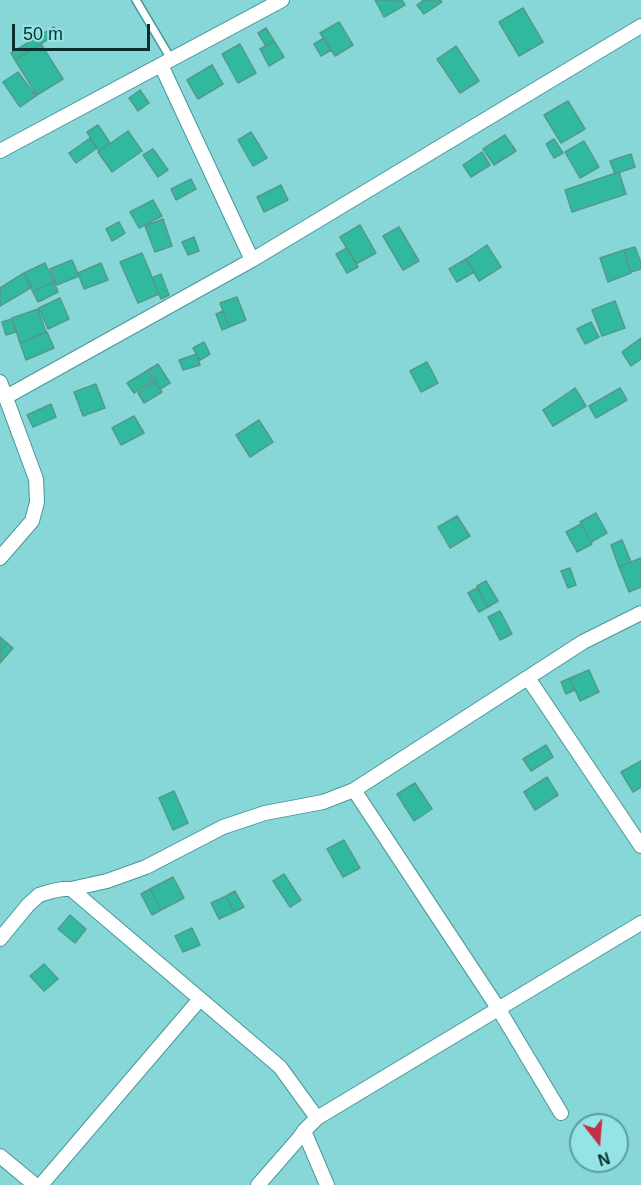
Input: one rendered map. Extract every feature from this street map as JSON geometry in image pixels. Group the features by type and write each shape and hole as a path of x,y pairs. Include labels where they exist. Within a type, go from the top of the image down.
{"street":[{"path":"0,151 282,0"},
{"path":"6,397 252,260 641,26"},
{"path":"166,62 252,260"},
{"path":"0,382 36,479 37,502 32,521 0,558"},
{"path":"0,939 39,895 107,881 146,867 223,827 265,813 323,802 354,790 583,642 641,613"},
{"path":"528,678 641,846"},
{"path":"354,790 498,1008 561,1113"},
{"path":"71,889 280,1067 317,1118"},
{"path":"258,1185 317,1118 641,923"},
{"path":"41,1185 200,999"},
{"path":"304,1131 327,1185"},
{"path":"0,1156 35,1185"}],"lane":[{"path":"136,0 166,62"}],"building":[{"path":"375,0 402,0 405,5 384,17"},
{"path":"424,0 442,2 424,14 417,5"},
{"path":"523,8 543,42 519,56 499,22"},
{"path":"339,22 353,45 335,56 320,33"},
{"path":"54,27 58,33 15,60 11,53"},
{"path":"266,28 274,41 266,46 258,33"},
{"path":"324,38 331,50 321,56 314,44"},
{"path":"274,41 284,57 269,66 260,49"},
{"path":"41,44 63,79 37,95 15,60"},
{"path":"240,44 256,73 238,83 222,54"},
{"path":"456,46 479,81 460,93 437,59"},
{"path":"212,65 223,84 198,99 187,80"},
{"path":"18,72 36,96 20,107 3,82"},
{"path":"140,90 149,103 138,111 129,98"},
{"path":"568,101 585,129 561,143 544,115"},
{"path":"98,125 110,143 99,151 87,132"},
{"path":"128,131 142,151 112,172 98,152"},
{"path":"251,132 267,158 253,166 238,140"},
{"path":"505,135 516,151 494,165 483,149"},
{"path":"90,138 97,148 76,163 69,153"},
{"path":"554,139 563,153 554,158 546,144"},
{"path":"584,141 599,167 580,178 565,152"},
{"path":"153,149 168,170 158,177 143,155"},
{"path":"482,152 490,165 471,177 463,165"},
{"path":"631,154 635,167 615,174 610,161"},
{"path":"619,172 626,194 572,212 565,190"},
{"path":"191,179 196,189 176,200 171,189"},
{"path":"281,185 288,200 264,212 257,197"},
{"path":"153,200 162,216 139,228 130,212"},
{"path":"163,219 172,246 155,252 145,226"},
{"path":"119,222 125,233 112,241 106,229"},
{"path":"360,225 376,253 356,264 340,237"},
{"path":"399,227 419,261 403,270 383,236"},
{"path":"194,237 199,251 188,255 182,242"},
{"path":"487,245 501,267 479,281 466,259"},
{"path":"635,247 641,269 631,272 624,250"},
{"path":"347,248 358,267 347,273 336,254"},
{"path":"624,250 631,273 608,282 600,258"},
{"path":"142,253 159,294 138,303 120,262"},
{"path":"466,259 474,272 457,282 449,269"},
{"path":"72,260 79,276 57,285 50,269"},
{"path":"45,263 54,282 33,292 24,273"},
{"path":"101,263 108,280 84,289 78,273"},
{"path":"24,273 32,287 0,306 0,288"},
{"path":"161,274 169,295 161,299 152,278"},
{"path":"54,282 58,292 38,302 33,292"},
{"path":"237,297 246,320 229,327 220,303"},
{"path":"60,298 69,319 48,329 39,308"},
{"path":"615,301 625,328 602,336 592,310"},
{"path":"38,309 46,332 20,343 12,318"},
{"path":"223,311 229,327 222,330 216,314"},
{"path":"12,319 16,332 6,335 2,322"},
{"path":"591,322 599,337 585,344 577,329"},
{"path":"47,332 54,348 26,360 20,343"},
{"path":"641,338 641,359 631,366 622,352"},
{"path":"204,342 210,354 200,360 193,348"},
{"path":"197,354 200,365 183,370 179,360"},
{"path":"427,362 438,383 421,392 410,371"},
{"path":"158,364 170,383 160,389 148,370"},
{"path":"150,369 156,379 134,393 127,383"},
{"path":"155,382 162,392 144,403 138,393"},
{"path":"96,384 105,408 83,416 74,392"},
{"path":"575,388 586,406 553,426 543,410"},
{"path":"620,388 627,400 596,418 589,406"},
{"path":"51,404 56,417 33,427 27,415"},
{"path":"134,416 144,433 121,445 112,428"},
{"path":"259,420 273,442 250,457 236,435"},
{"path":"596,513 607,533 591,542 580,522"},
{"path":"457,516 470,536 450,548 438,527"},
{"path":"581,524 592,544 577,552 566,532"},
{"path":"622,540 631,562 619,567 611,545"},
{"path":"641,558 641,587 629,592 619,567"},
{"path":"570,568 576,585 568,588 561,571"},
{"path":"486,581 498,601 488,607 477,586"},
{"path":"477,588 488,607 479,612 468,593"},
{"path":"500,611 512,634 500,640 488,617"},
{"path":"0,637 7,643 0,652"},
{"path":"7,643 13,648 0,663 0,652"},
{"path":"589,670 599,692 580,701 570,678"},
{"path":"570,678 575,690 566,694 561,682"},
{"path":"546,745 553,757 531,771 523,759"},
{"path":"641,761 641,787 633,792 621,772"},
{"path":"547,777 558,795 535,810 524,792"},
{"path":"415,783 432,809 414,821 397,794"},
{"path":"174,791 188,823 173,830 159,798"},
{"path":"344,840 360,868 343,877 327,849"},
{"path":"284,874 301,900 290,907 273,881"},
{"path":"173,877 184,898 161,910 150,889"},
{"path":"150,889 161,910 152,915 141,894"},
{"path":"235,891 244,907 234,912 226,896"},
{"path":"226,896 234,912 219,919 211,903"},
{"path":"70,915 86,929 75,943 58,929"},
{"path":"192,928 200,945 183,952 175,936"},
{"path":"44,964 58,979 44,991 30,976"}]}
